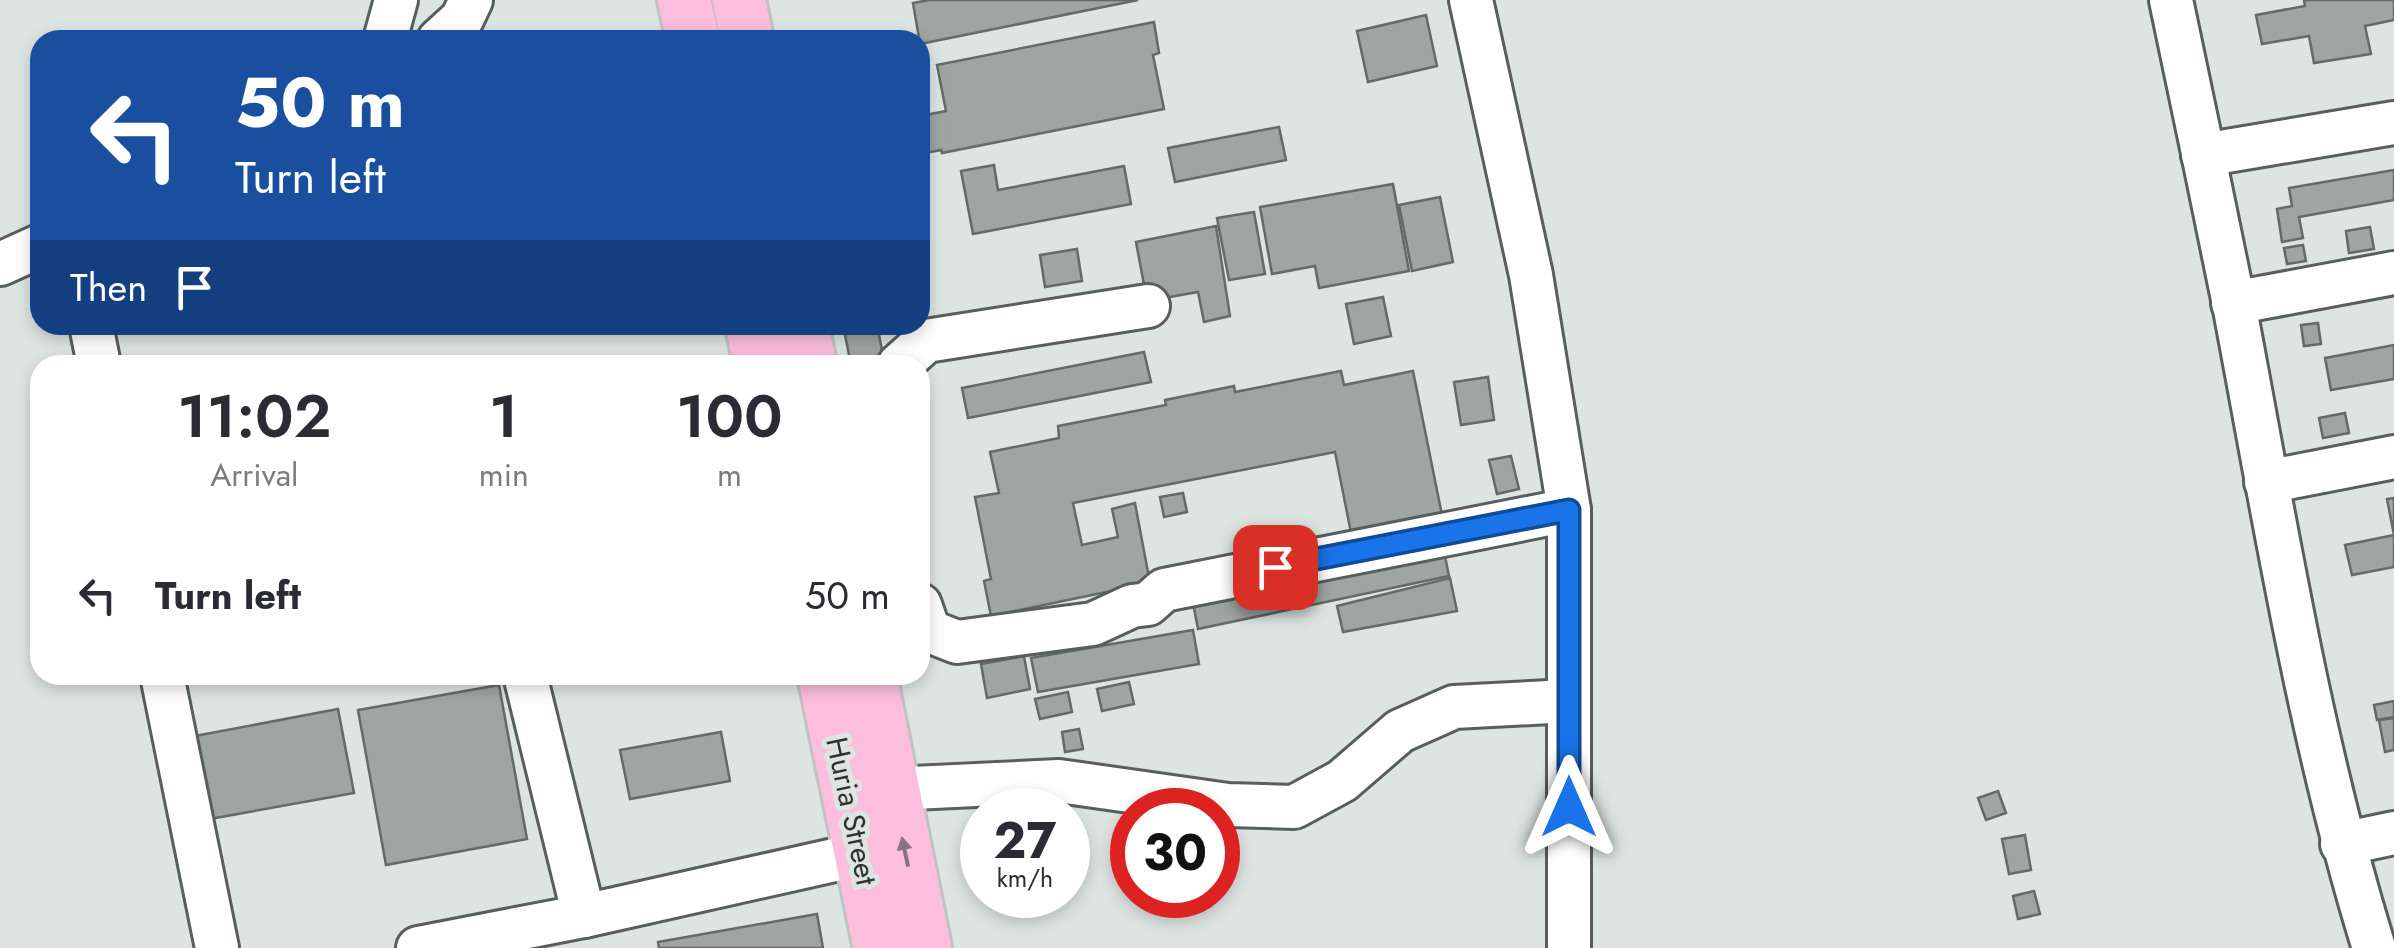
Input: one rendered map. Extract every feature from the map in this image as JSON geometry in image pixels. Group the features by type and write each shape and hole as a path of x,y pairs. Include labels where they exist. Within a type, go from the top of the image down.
{"main road":[{"path":"684,0 690,30"},
{"path":"740,0 745,30"},
{"name":"Huria Street","path":"826,685 880,948"},
{"name":"Huria Street","path":"872,685 925,948"}],"street":[{"path":"388,30 396,0"},
{"path":"450,30 462,19 471,0"},
{"path":"1471,0 1531,274 1569,510 1569,948"},
{"path":"2171,0 2342,844 2374,948"},
{"path":"2203,155 2394,123"},
{"path":"0,264 30,250"},
{"path":"2234,302 2394,272"},
{"path":"910,355 926,341 1148,306"},
{"path":"2266,482 2394,457"},
{"path":"930,631 957,642 1094,624 1132,606 1148,604 1164,590 1569,510"},
{"path":"164,685 218,948"},
{"path":"528,685 584,916"},
{"path":"892,789 1059,782 1228,805 1294,806 1342,782 1400,731 1454,706 1569,701"},
{"path":"2342,844 2394,833"},
{"path":"441,946 862,854"}],"building":[{"path":"1138,0 930,42 930,30 918,30 913,3"},
{"path":"2304,0 2394,0 2394,20 2365,26 2371,54 2314,63 2309,36 2262,44 2256,15 2305,6"},
{"path":"1426,15 1437,66 1368,82 1357,31"},
{"path":"1154,22 1159,53 1153,55 1164,109 942,153 930,152 930,114 946,111 937,65"},
{"path":"1279,127 1286,160 1175,182 1168,148"},
{"path":"994,165 998,190 1124,166 1131,204 973,234 961,171"},
{"path":"2394,170 2394,200 2299,217 2303,238 2282,242 2277,209 2292,206 2289,188"},
{"path":"1393,184 1409,271 1319,288 1315,266 1272,274 1260,207"},
{"path":"1440,197 1453,262 1412,271 1399,205"},
{"path":"1254,212 1265,274 1229,280 1217,218"},
{"path":"1216,226 1230,316 1204,322 1198,292 1147,301 1136,242"},
{"path":"2370,227 2374,249 2349,253 2346,231"},
{"path":"2303,245 2306,261 2287,264 2284,248"},
{"path":"1077,249 1082,281 1045,287 1040,255"},
{"path":"1383,297 1391,336 1354,344 1346,304"},
{"path":"2318,323 2321,344 2304,346 2301,325"},
{"path":"845,335 879,335 883,355 849,355"},
{"path":"2394,345 2394,379 2331,390 2325,358"},
{"path":"1144,352 1151,382 968,418 962,388"},
{"path":"1341,371 1344,385 1413,371 1445,530 1354,548 1335,452 1073,503 1082,545 1118,537 1112,509 1135,503 1150,583 991,616 984,581 991,579 975,497 999,493 990,452 1059,438 1058,426 1166,405 1165,400 1234,386 1235,392"},
{"path":"1488,377 1494,420 1461,425 1454,382"},
{"path":"2345,413 2349,433 2323,438 2319,418"},
{"path":"1511,456 1519,489 1497,494 1489,460"},
{"path":"1183,493 1187,512 1164,517 1160,497"},
{"path":"2394,498 2394,535 2387,499"},
{"path":"2394,535 2394,567 2352,575 2345,545"},
{"path":"1443,546 1449,576 1198,629 1192,598"},
{"path":"1450,578 1457,611 1343,632 1337,606"},
{"path":"1193,630 1199,664 1038,692 1031,658"},
{"path":"1024,656 1030,689 987,698 981,664"},
{"path":"1129,682 1134,704 1102,711 1097,689"},
{"path":"499,685 527,839 386,865 358,710"},
{"path":"1068,692 1072,712 1040,719 1035,699"},
{"path":"2394,701 2394,717 2377,720 2374,705"},
{"path":"338,709 354,793 210,819 195,736"},
{"path":"2394,718 2394,750 2385,752 2379,720"},
{"path":"1079,729 1083,749 1065,752 1062,732"},
{"path":"721,732 730,781 630,799 620,750"},
{"path":"1998,791 2006,813 1986,820 1978,798"},
{"path":"2025,835 2031,870 2009,874 2002,839"},
{"path":"2034,891 2040,914 2018,919 2013,896"},
{"path":"817,914 823,948 659,948 658,942"}],"route":[{"path":"1275,567 1569,510 1569,807"}]}
